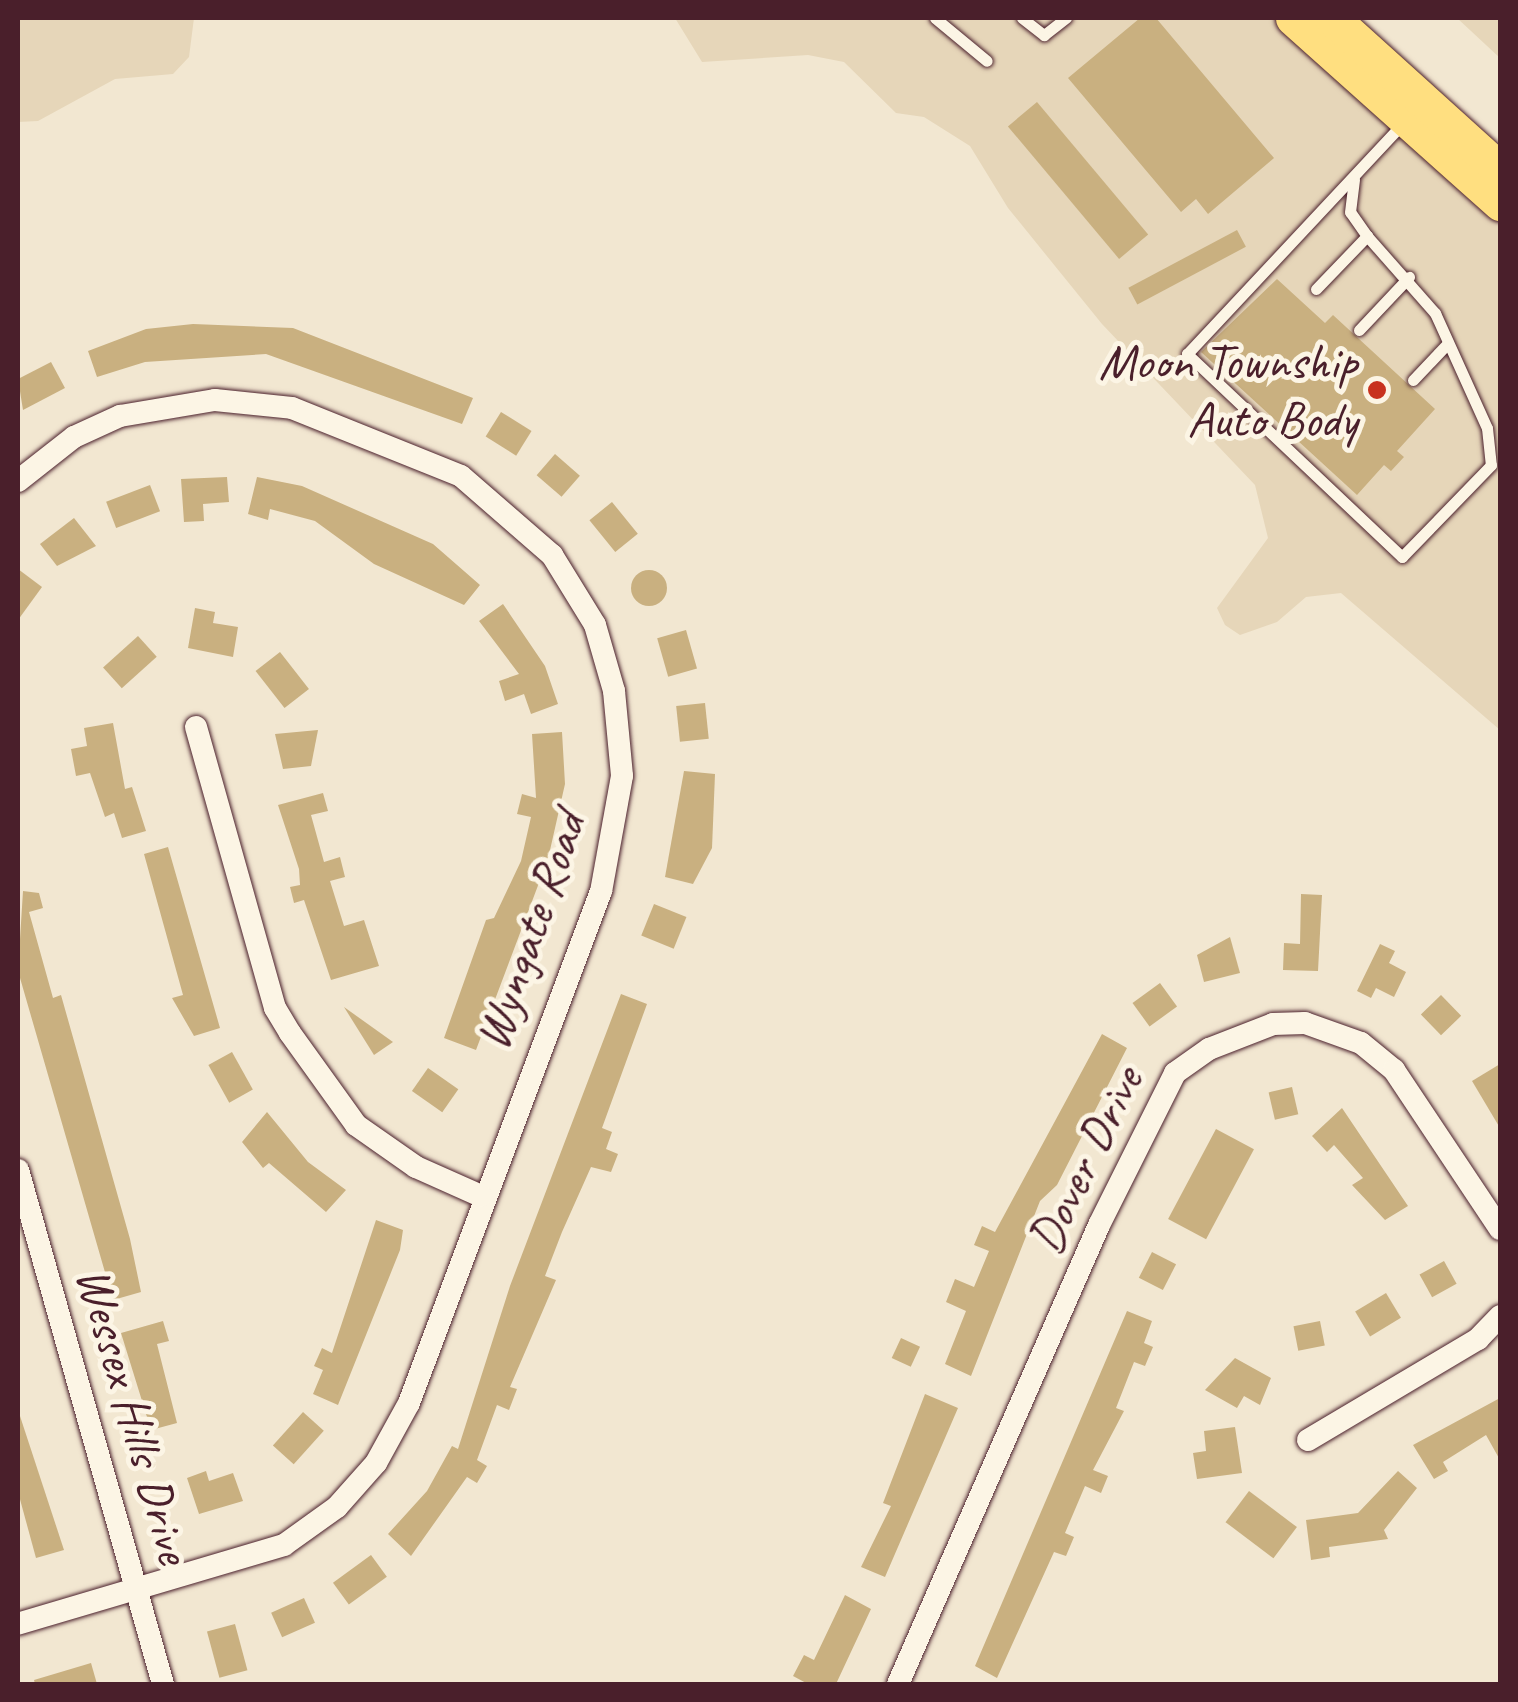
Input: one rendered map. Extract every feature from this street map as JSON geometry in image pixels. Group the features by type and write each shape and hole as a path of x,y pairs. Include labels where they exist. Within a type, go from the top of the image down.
{"main road":[{"path":"1293,18 1500,203"},
{"path":"1332,18 1500,170"}],"street":[{"name":"Wyngate Road","path":"18,481 74,437 120,416 166,402 254,403 292,408 461,476 552,555 594,625 614,691 618,818 601,890 481,1196 408,1403 376,1463 337,1508 284,1545 18,1624"},
{"path":"196,727 276,1008 290,1033 356,1125 416,1168 481,1196"},
{"name":"Dover Drive","path":"898,1684 1099,1225 1175,1073 1209,1049 1273,1024 1305,1023 1361,1043 1394,1070 1500,1229"},
{"name":"Wessex Hills Drive","path":"18,1170 163,1684"},
{"path":"1308,1440 1478,1339 1500,1316"}],"lane":[{"path":"936,18 986,61"},
{"path":"1022,18 1044,35 1066,18"},
{"path":"1354,178 1350,212 1367,236 1409,277 1448,344 1487,428 1491,465 1402,557 1187,354 1406,118"},
{"path":"1316,289 1367,236"},
{"path":"1359,330 1409,277"},
{"path":"1414,380 1448,344"}],"shaded area":[{"path":"18,18 194,18 189,57 173,74 115,79 38,121 18,122"},
{"path":"675,18 1293,18 1500,203 1500,730 1341,593 1306,597 1277,622 1240,635 1225,625 1217,608 1268,538 1255,485 1102,324 1008,208 970,146 924,117 896,113 844,62 808,55 702,62"},
{"path":"1457,18 1500,18 1500,58"}],"building":[{"path":"1140,18 1156,18 1274,158 1208,214 1196,199 1181,212 1068,78"},
{"path":"1037,102 1148,235 1119,259 1008,126"},
{"path":"1237,230 1246,247 1137,305 1128,288"},
{"path":"1277,279 1325,323 1333,315 1435,409 1397,451 1404,457 1391,471 1384,465 1357,495 1201,352"},
{"path":"193,324 293,328 473,398 462,424 266,354 145,362 97,377 88,351 146,329"},
{"path":"51,362 65,388 23,410 18,379"},
{"path":"501,412 532,431 516,456 486,437"},
{"path":"555,454 580,476 562,497 537,475"},
{"path":"227,477 229,502 203,504 204,521 184,522 181,479"},
{"path":"257,477 302,486 433,544 480,585 464,605 374,564 315,521 270,509 268,520 248,514"},
{"path":"150,485 160,511 116,528 106,502"},
{"path":"612,502 638,534 615,552 589,520"},
{"path":"74,518 96,546 57,566 40,544"},
{"path":"18,569 42,587 18,620"},
{"path":"649,570 662,575 667,588 662,601 649,606 636,601 631,588 636,575"},
{"path":"503,604 545,666 558,704 531,714 524,694 505,701 499,681 519,674 479,621"},
{"path":"195,608 215,612 213,623 238,627 233,657 188,648"},
{"path":"686,630 697,668 668,677 657,638"},
{"path":"138,636 157,657 122,688 103,667"},
{"path":"280,652 309,689 285,708 256,671"},
{"path":"705,703 709,739 680,742 676,706"},
{"path":"113,723 125,789 132,787 146,831 122,838 114,813 105,817 90,773 76,776 71,749 87,746 84,728"},
{"path":"318,730 311,766 283,769 275,734"},
{"path":"562,732 565,784 548,859 476,1050 444,1038 486,920 494,918 521,861 531,817 517,814 522,794 536,798 532,734"},
{"path":"684,771 715,774 712,848 693,884 665,877"},
{"path":"323,793 328,811 311,815 324,862 340,857 345,877 330,881 344,926 364,920 379,966 331,980 304,900 294,903 290,887 300,885 299,869 278,805"},
{"path":"168,847 220,1028 194,1036 172,998 183,995 144,854"},
{"path":"23,891 39,893 43,908 29,912 53,998 61,995 130,1239 141,1292 113,1300 18,971"},
{"path":"1301,894 1322,895 1318,971 1283,970 1284,943 1300,944"},
{"path":"654,904 686,917 674,949 641,936"},
{"path":"1230,937 1240,973 1204,982 1197,955"},
{"path":"1380,944 1395,951 1389,963 1406,972 1394,997 1376,988 1371,998 1357,991"},
{"path":"1160,983 1177,1006 1150,1026 1132,1003"},
{"path":"621,994 647,1004 602,1128 612,1132 606,1149 618,1154 611,1172 591,1167 562,1232 545,1276 556,1280 510,1387 517,1389 509,1410 497,1405 477,1460 487,1466 477,1483 467,1477 411,1556 388,1534 427,1491 452,1446 458,1449 510,1286"},
{"path":"1441,995 1461,1016 1441,1035 1421,1014"},
{"path":"344,1007 393,1042 374,1055"},
{"path":"1102,1034 1127,1048 1057,1185 1040,1201 971,1376 945,1364 966,1311 946,1302 955,1279 974,1287 989,1251 974,1245 982,1226 995,1232"},
{"path":"232,1052 253,1090 229,1103 208,1065"},
{"path":"1500,1064 1500,1128 1472,1081"},
{"path":"428,1068 458,1089 442,1112 412,1091"},
{"path":"1292,1087 1298,1114 1275,1120 1269,1092"},
{"path":"1342,1108 1408,1206 1385,1220 1352,1185 1363,1178 1334,1145 1327,1152 1312,1136"},
{"path":"267,1112 308,1162 346,1190 326,1212 269,1163 263,1168 242,1142"},
{"path":"1216,1129 1254,1149 1206,1239 1168,1219"},
{"path":"376,1220 403,1230 400,1250 338,1405 313,1394 323,1370 314,1366 322,1348 332,1353"},
{"path":"1152,1252 1176,1264 1163,1290 1139,1278"},
{"path":"1444,1261 1457,1284 1432,1297 1420,1275"},
{"path":"1386,1293 1401,1318 1370,1336 1355,1312"},
{"path":"1127,1311 1152,1321 1144,1343 1153,1347 1145,1366 1134,1362 1116,1408 1124,1411 1093,1470 1108,1476 1101,1493 1085,1486 1065,1533 1074,1537 1066,1556 1054,1552 997,1678 975,1666"},
{"path":"163,1321 169,1341 157,1344 177,1423 151,1430 121,1333"},
{"path":"1320,1321 1325,1346 1298,1351 1293,1326"},
{"path":"901,1338 920,1347 911,1367 892,1358"},
{"path":"1235,1358 1271,1378 1260,1405 1244,1396 1237,1408 1205,1390"},
{"path":"925,1394 958,1408 885,1577 861,1567 891,1506 883,1503"},
{"path":"1500,1398 1500,1460 1486,1435 1443,1462 1448,1471 1434,1479 1413,1445"},
{"path":"18,1410 64,1550 36,1558 18,1492"},
{"path":"303,1412 324,1431 294,1464 273,1445"},
{"path":"1235,1427 1242,1473 1197,1479 1193,1453 1206,1451 1204,1431"},
{"path":"206,1471 209,1481 233,1473 243,1501 199,1514 187,1478"},
{"path":"1398,1471 1417,1488 1384,1530 1388,1539 1329,1547 1330,1557 1311,1560 1306,1520 1358,1513"},
{"path":"1249,1491 1297,1527 1273,1558 1226,1522"},
{"path":"371,1555 387,1577 349,1604 333,1583"},
{"path":"845,1595 871,1609 836,1684 808,1684 793,1676 804,1655 814,1660"},
{"path":"304,1598 315,1623 282,1637 271,1613"},
{"path":"235,1624 247,1670 219,1678 207,1632"},
{"path":"91,1663 97,1684 35,1684 34,1680"}],"place":[{"name":"Moon Township Auto Body","path":"1377,390"}]}
